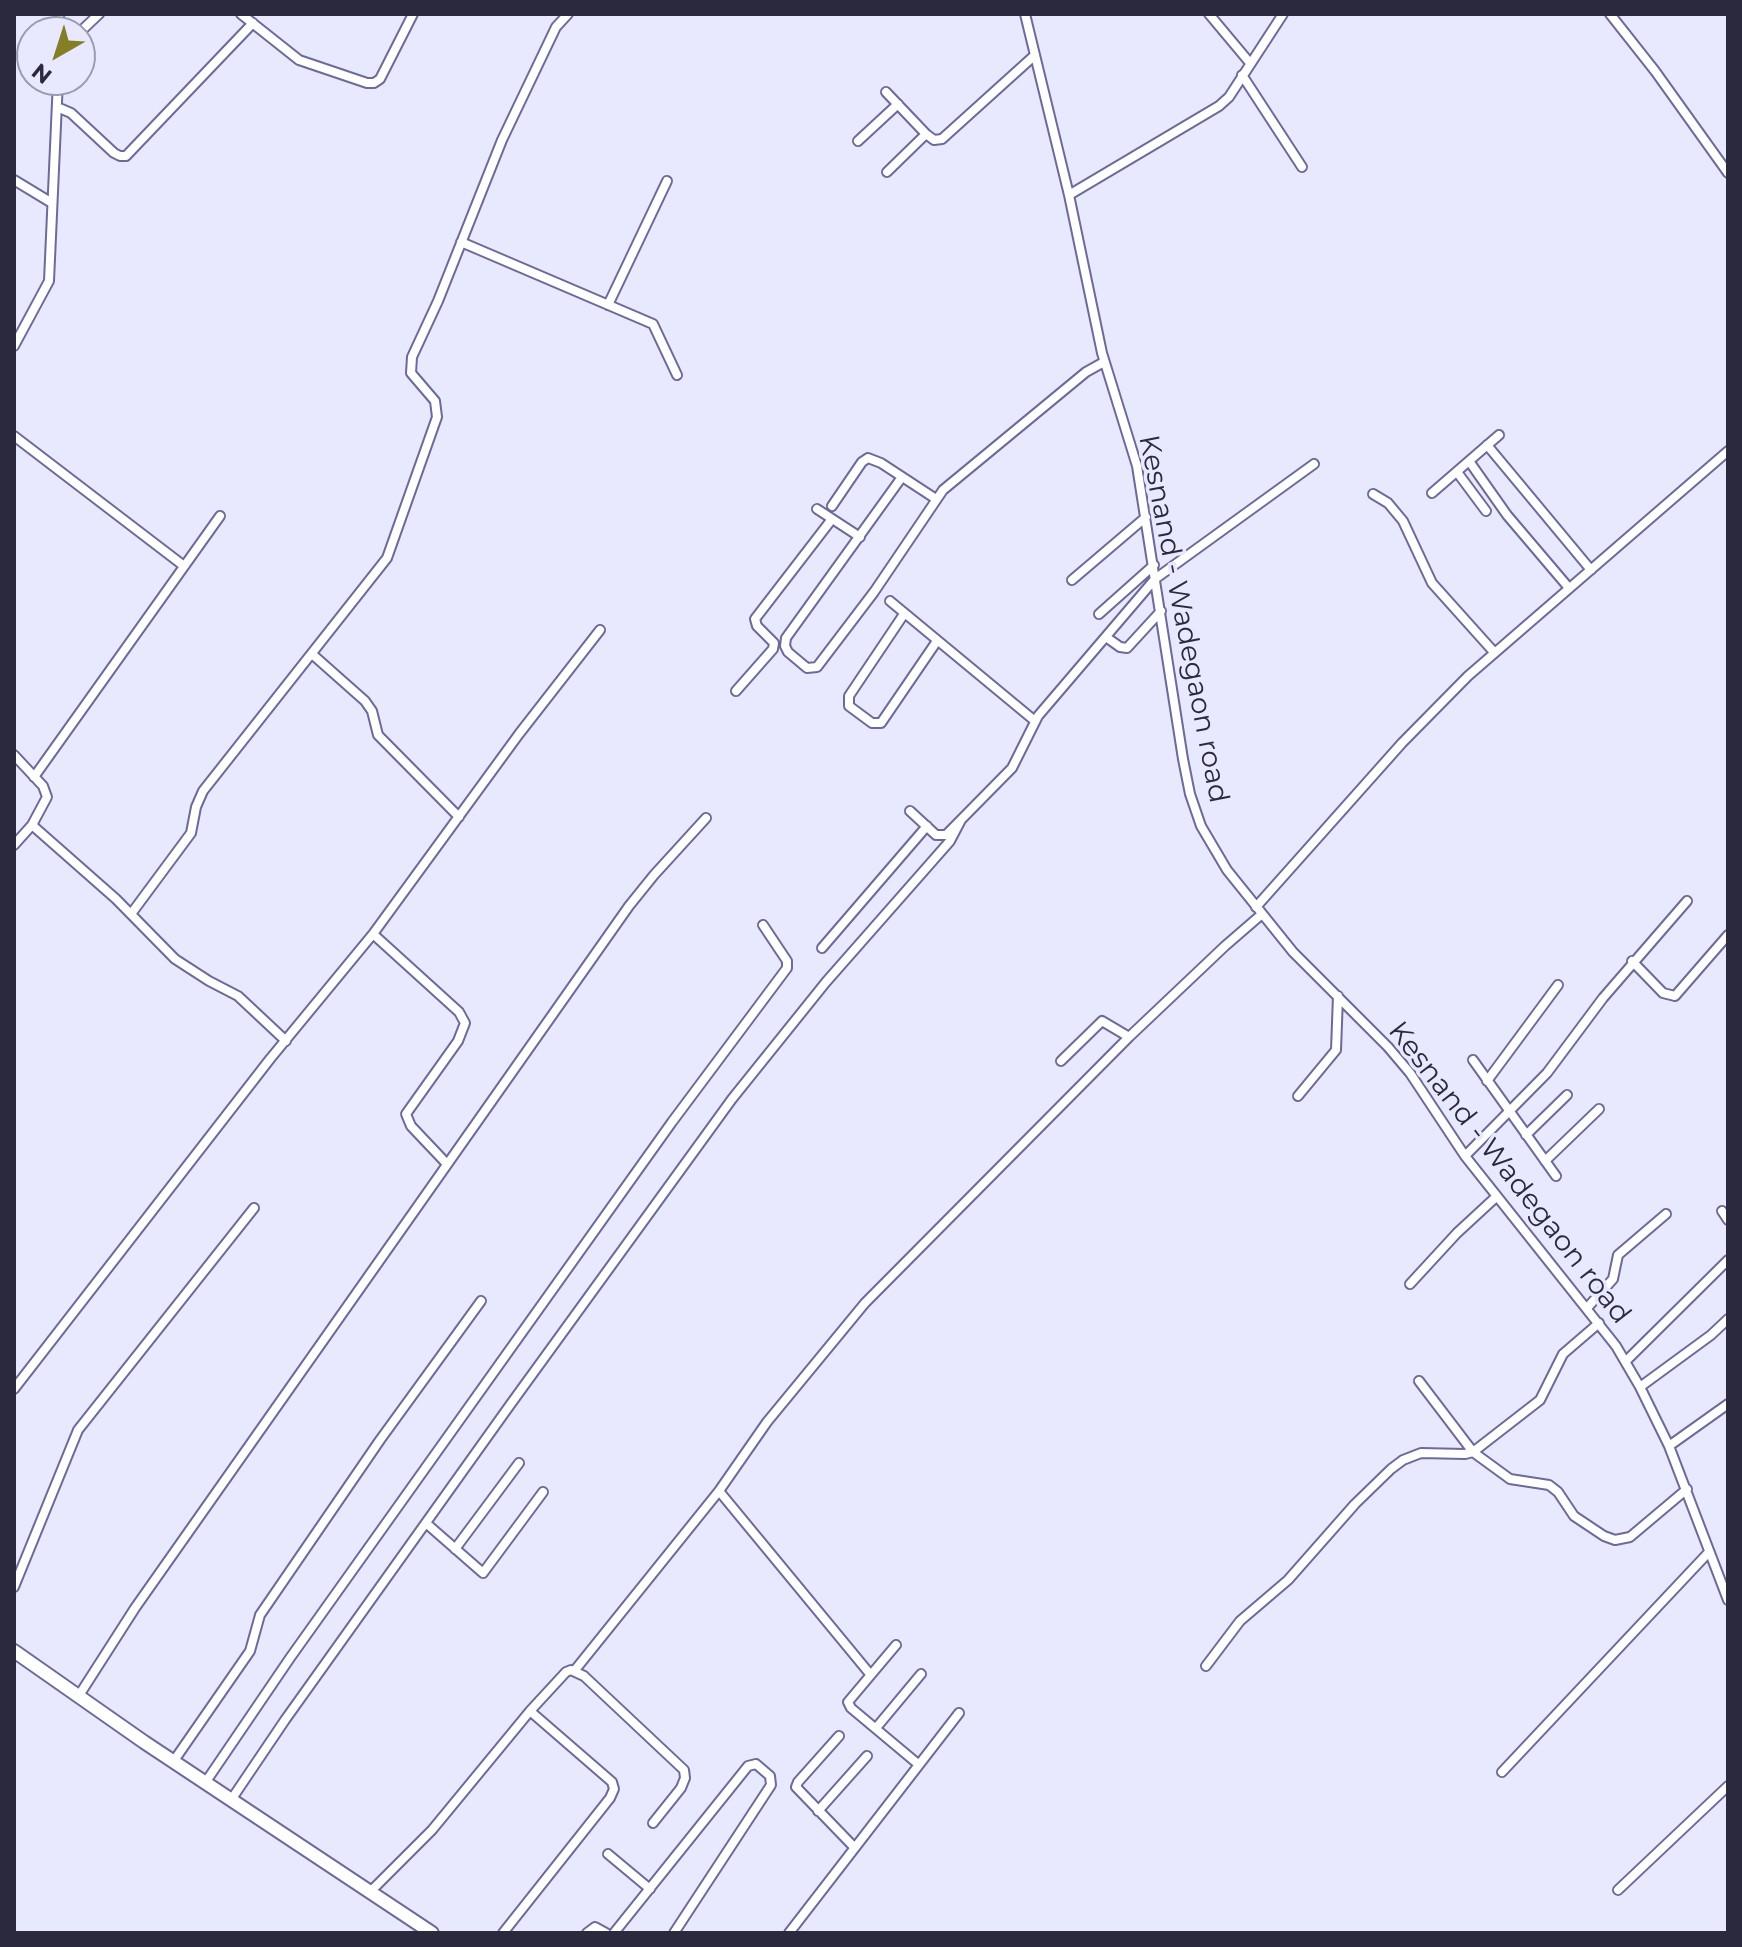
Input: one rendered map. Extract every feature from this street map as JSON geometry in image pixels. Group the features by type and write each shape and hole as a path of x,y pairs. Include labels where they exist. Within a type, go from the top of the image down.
{"main road":[{"path":"14,1651 173,1762 432,1933"}],"street":[{"path":"241,14 309,66 367,83 380,79 413,14"},
{"name":"Kesnand - Wadegaon road","path":"1025,14 1069,195 1104,362 1137,466 1190,794 1201,826 1212,847 1293,952 1410,1073 1465,1156 1626,1361 1669,1446 1728,1600"},
{"path":"1209,14 1250,63"},
{"path":"1069,195 1219,106 1229,97 1283,14"},
{"path":"1610,14 1728,173"},
{"path":"131,914 191,833 203,791 387,558 437,417 435,401 411,373 412,357 438,301 507,129 564,15"},
{"path":"57,107 71,113 114,153 126,156 253,23"},
{"path":"886,92 926,134 934,140 942,139 1035,55"},
{"path":"1242,75 1302,167"},
{"path":"14,346 49,281 57,96"},
{"path":"858,141 898,104"},
{"path":"887,172 926,134"},
{"path":"14,180 52,203"},
{"path":"608,305 667,181"},
{"path":"461,242 653,324 677,375"},
{"path":"902,477 786,638 788,652 807,668 817,667 874,592 936,499 960,475 1086,372 1104,362"},
{"path":"1432,493 1499,435"},
{"path":"14,436 184,566"},
{"path":"1487,445 1591,570"},
{"path":"371,1891 441,1821 530,1711 566,1672 575,1670 719,1491 767,1422 865,1303 1259,911 1402,743 1493,651 1728,451"},
{"path":"832,506 868,458 936,499"},
{"path":"1469,461 1507,515 1569,588"},
{"path":"910,811 936,835 942,836 961,820 1012,768 1035,721 1155,579 1314,464"},
{"path":"1457,472 1486,511"},
{"path":"1373,494 1388,503 1403,521 1432,583 1493,651"},
{"path":"817,509 860,537"},
{"path":"34,777 220,516"},
{"path":"1072,580 1146,517"},
{"path":"774,646 755,619 832,519"},
{"path":"1099,614 1154,565"},
{"path":"890,601 1035,721"},
{"path":"1106,637 1127,648 1161,611"},
{"path":"904,614 849,696 849,706 872,723 881,723 937,641"},
{"path":"14,1389 373,934 519,734 600,630"},
{"path":"736,691 774,646 785,644"},
{"path":"312,654 365,701 372,711 378,735 459,817"},
{"path":"14,755 47,792 32,825 14,845"},
{"path":"78,1697 135,1608 629,906 706,818"},
{"path":"231,1800 285,1720 732,1099 826,982 950,841 961,820"},
{"path":"32,825 131,914 175,959 238,996 286,1041"},
{"path":"822,948 927,826"},
{"path":"1465,1156 1547,1073 1632,961 1687,901"},
{"path":"205,1783 290,1658 672,1122 787,968 787,961 763,925"},
{"path":"373,934 459,1012 465,1023 458,1041 406,1114 411,1126 447,1164"},
{"path":"1632,961 1663,993 1675,996 1728,935"},
{"path":"1487,1081 1558,985"},
{"path":"1298,1096 1336,1050 1338,996"},
{"path":"1061,1061 1102,1021 1129,1037"},
{"path":"1473,1060 1556,1176"},
{"path":"1526,1135 1567,1095"},
{"path":"1545,1161 1599,1109"},
{"path":"1410,1284 1457,1233 1496,1197"},
{"path":"14,1587 78,1430 254,1208"},
{"path":"1587,1308 1613,1279 1618,1255 1666,1214"},
{"path":"1626,1361 1728,1260"},
{"path":"173,1762 250,1651 260,1615 380,1440 481,1301"},
{"path":"1640,1387 1728,1319"},
{"path":"1206,1666 1232,1628 1295,1573 1355,1504 1391,1469 1421,1453 1473,1452 1540,1400 1563,1354 1599,1323"},
{"path":"1419,1381 1473,1452 1510,1479 1549,1485 1558,1492 1574,1516 1604,1536 1615,1540 1630,1537 1687,1489"},
{"path":"1669,1446 1728,1404"},
{"path":"455,1549 519,1463"},
{"path":"719,1491 870,1674"},
{"path":"427,1524 480,1572 485,1572 543,1492"},
{"path":"1502,1772 1709,1552"},
{"path":"896,1645 848,1702 851,1708 918,1764"},
{"path":"575,1670 684,1770 681,1788 653,1823"},
{"path":"876,1728 921,1674"},
{"path":"503,1933 614,1789 612,1782 530,1711"},
{"path":"789,1933 959,1713"},
{"path":"839,1736 797,1784 797,1789 854,1847"},
{"path":"818,1811 867,1756"},
{"path":"614,1933 748,1766 756,1764 770,1776 771,1785 674,1933"},
{"path":"1618,1890 1728,1786"},
{"path":"608,1854 650,1889"},
{"path":"587,1933 595,1927 606,1933"}]}
